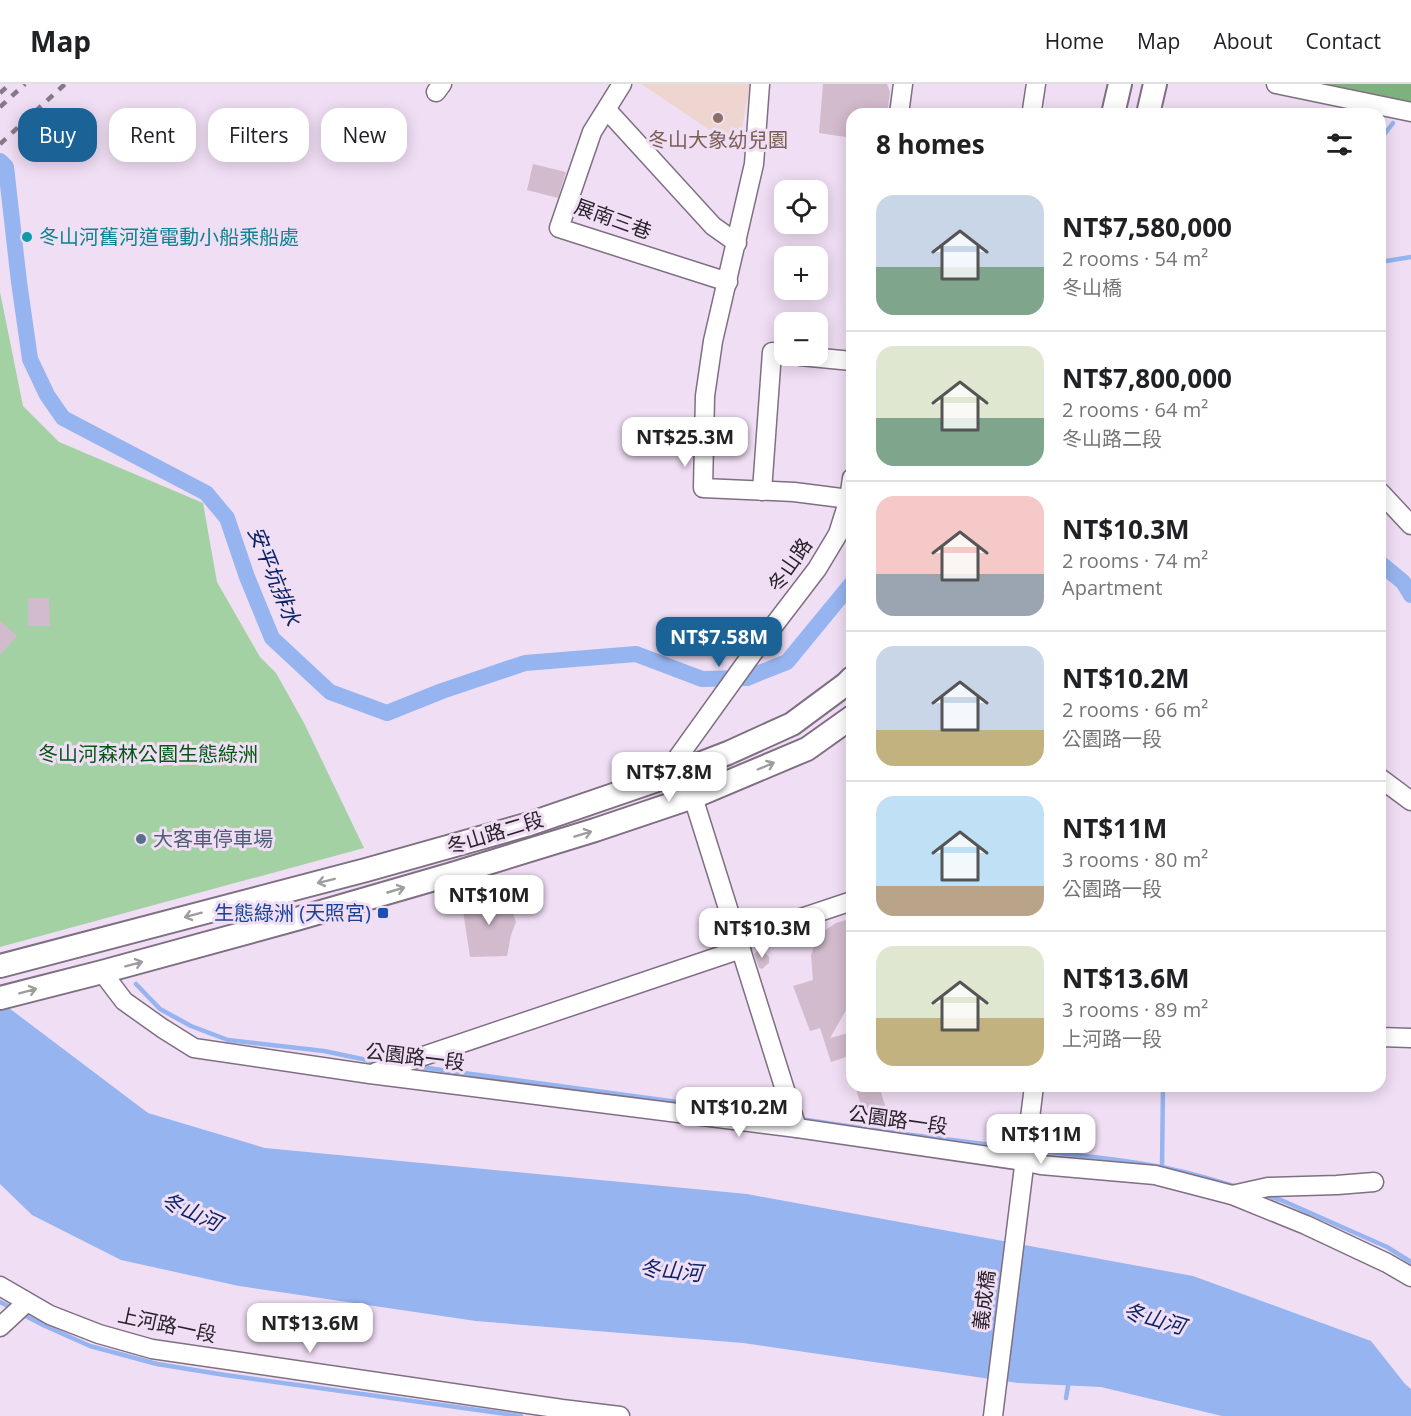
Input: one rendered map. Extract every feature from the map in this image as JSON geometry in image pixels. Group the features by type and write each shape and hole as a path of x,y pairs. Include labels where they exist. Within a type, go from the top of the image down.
{"main road":[{"path":"1114,108 1120,84"},
{"path":"1149,108 1155,84"},
{"name":"冬山路二段","path":"0,966 446,849 525,825 663,778 728,753 792,724 846,684"},
{"name":"冬山路二段","path":"0,998 300,918 481,866 595,830 693,797 807,749 846,721"}],"street":[{"name":"展南三巷","path":"622,84 592,132 559,228 728,282"},
{"path":"760,84 754,164 713,341 705,396 703,488 794,492 846,498"},
{"path":"900,108 903,84"},
{"path":"1032,108 1036,84"},
{"path":"1276,84 1411,112"},
{"path":"607,110 713,226 737,243"},
{"path":"762,491 772,352 774,352"},
{"path":"828,359 846,360"},
{"path":"1386,498 1411,525"},
{"name":"冬山路","path":"663,778 754,650 817,569 838,534 846,512"},
{"path":"663,778 693,797 797,1128"},
{"path":"1386,782 1411,801"},
{"path":"370,1074 739,944 846,903"},
{"name":"公園路一段","path":"102,972 124,1001 194,1048 370,1074 797,1128 1041,1165 1155,1175 1232,1195 1306,1225 1411,1276"},
{"path":"1386,1037 1411,1038"},
{"name":"義成橋","path":"993,1416 1033,1092"},
{"path":"1232,1195 1268,1187 1374,1182"},
{"name":"上河路一段","path":"0,1286 50,1315 99,1334 152,1349 620,1416"},
{"path":"0,1327 27,1302"}],"shaded area":[{"name":"冬山大象幼兒園","path":"641,84 750,84 738,149"}],"green space":[{"path":"1322,84 1411,84 1411,105 1410,106"},
{"name":"冬山河森林公園生態綠洲","path":"0,292 23,406 59,442 203,503 217,582 260,657 276,673 304,723 364,848 0,947"}],"water":[{"name":"冬山河","path":"0,1000 148,1113 265,1148 747,1194 1193,1276 1371,1341 1411,1389 1411,1416 1222,1416 1101,1387 1018,1383 743,1343 476,1321 239,1286 121,1260 32,1215 0,1184"}],"building":[{"path":"823,84 887,84 890,92 888,108 846,108 846,137 819,133"},
{"path":"533,164 566,172 558,198 527,190"},
{"path":"28,598 49,598 50,626 28,626"},
{"path":"0,621 17,636 0,655"},
{"path":"506,894 516,922 507,956 470,957 462,904"},
{"path":"846,920 846,1010 830,1038 846,1034 846,1057 831,1062 820,1028 810,1031 793,986 813,980 811,955 816,941 824,931"},
{"path":"757,951 763,951 769,957 769,963 762,969 759,968 754,954"},
{"path":"857,1092 881,1092 888,1115 866,1121"}],"waterway":[{"path":"1386,132 1393,123"},
{"name":"安平坑排水","path":"0,161 6,167 30,359 47,395 63,418 206,493 227,518 247,577 272,638 330,692 387,713 442,691 525,663 636,654 702,679 747,678 787,662 846,590"},
{"path":"1386,261 1411,257"},
{"name":"安平坑排水","path":"1386,568 1403,582 1411,595"},
{"path":"136,984 160,1009 191,1026 228,1040 324,1051 381,1063"},
{"path":"413,1066 788,1117"},
{"path":"1162,1167 1163,1092"},
{"path":"800,1119 1023,1149"},
{"path":"1032,1150 1161,1167 1238,1187"},
{"path":"1264,1195 1281,1200 1387,1247 1411,1262"},
{"path":"0,1302 12,1308"},
{"path":"22,1314 90,1346 157,1364 521,1416"},
{"path":"1066,1398 1069,1380"}],"railway":[{"path":"0,93 10,84"},
{"path":"0,107 25,84"},
{"path":"0,144 65,84"}],"place":[{"name":"冬山大象幼兒園","path":"718,118"},
{"name":"冬山河舊河道電動小船乘船處","path":"27,237"},
{"name":"大客車停車場","path":"141,839"},
{"name":"生態綠洲 (天照宮)","path":"383,913"}]}
